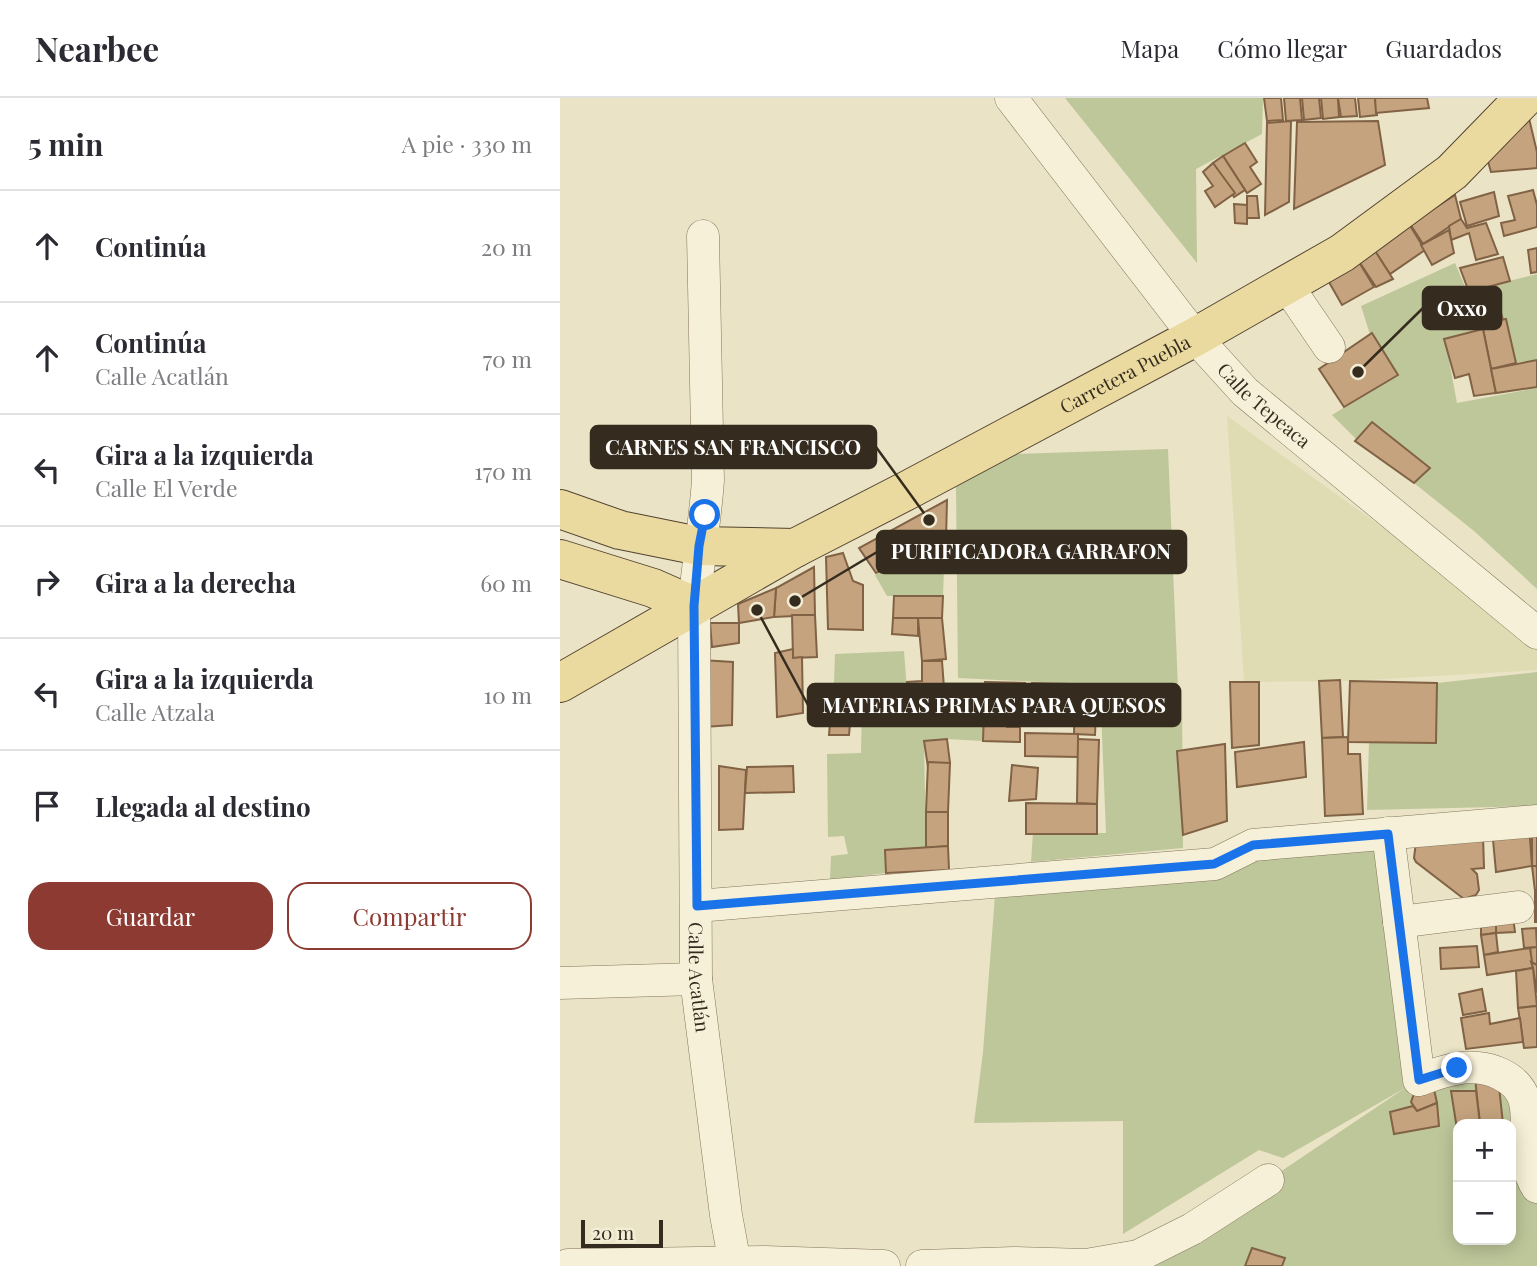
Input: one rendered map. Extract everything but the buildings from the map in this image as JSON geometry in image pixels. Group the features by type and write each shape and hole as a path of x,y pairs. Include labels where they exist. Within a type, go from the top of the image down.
{"main road":[{"name":"Carretera Puebla","path":"560,682 795,548 1195,337 1342,253 1452,172 1524,98"},
{"path":"560,509 621,530 699,546 795,548"},
{"path":"560,559 653,588 694,606"}],"street":[{"name":"Calle Tepeaca","path":"1011,98 1195,337 1245,392 1537,633"},
{"name":"Calle Acatlán","path":"703,236 708,480 694,606 696,979 726,1215 754,1264"},
{"path":"1286,284 1329,347"},
{"path":"697,906 1214,864 1253,845 1537,821"},
{"path":"1388,834 1419,1080 1457,1068 1487,1069 1505,1075 1519,1089 1526,1105 1529,1175 1537,1187"},
{"path":"1399,922 1518,907"},
{"path":"560,983 696,979"},
{"path":"922,1266 1014,1263 1086,1265 1138,1256 1192,1229 1268,1180"},
{"path":"568,1265 884,1266"}],"shaded area":[{"path":"1227,416 1537,638 1537,670 1350,681 1244,682"}],"green space":[{"path":"1065,98 1263,98 1262,134 1196,169 1197,263"},
{"path":"1455,263 1483,329 1445,339 1457,403 1537,388 1537,589 1474,531 1414,483 1429,467 1372,422 1356,439 1332,415 1385,382 1361,306"},
{"path":"1537,274 1537,360 1516,363 1493,285"},
{"path":"1168,449 1176,688 1182,689 1183,848 1031,862 1033,833 1106,833 1100,685 958,678 956,486 1014,454"},
{"path":"945,541 943,596 887,596 875,575"},
{"path":"904,651 908,704 944,701 943,682 985,682 983,741 924,741 926,848 885,850 886,873 830,880 831,856 848,854 844,836 828,837 827,754 861,753 862,705 833,709 835,654"},
{"path":"1537,672 1537,806 1367,810 1369,742 1435,743 1437,683"},
{"path":"1388,833 1419,1079 1505,1075 1537,1187 1537,1266 1109,1266 1268,1180 1405,1088 1283,1158 1259,1150 1123,1234 1123,1121 974,1123 983,1052 996,882"}],"place":[{"name":"Oxxo","path":"1358,372"},
{"name":"CARNES SAN FRANCISCO","path":"929,520"},
{"name":"PURIFICADORA GARRAFON","path":"795,601"},
{"name":"MATERIAS PRIMAS PARA QUESOS","path":"757,610"}],"route":[{"path":"705,515 699,546 694,606 697,906 1214,864 1253,845 1388,834 1419,1080 1457,1068"}]}
